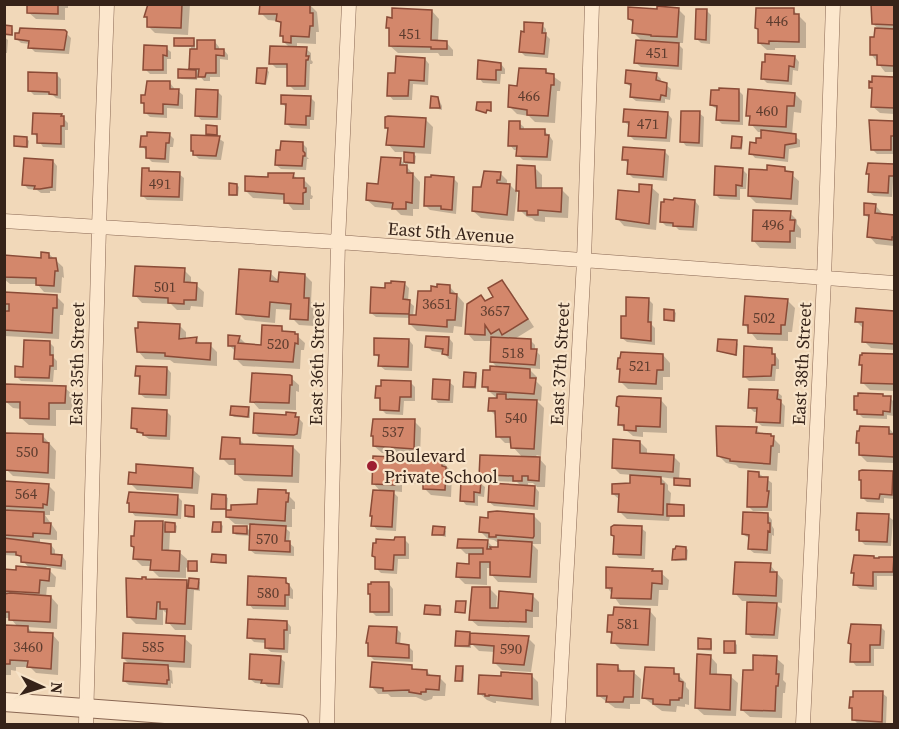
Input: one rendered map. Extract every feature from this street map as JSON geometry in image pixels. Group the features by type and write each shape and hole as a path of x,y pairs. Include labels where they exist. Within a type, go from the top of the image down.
{"street":[{"name":"East 35th Street","path":"86,717 107,4"},
{"name":"East 36th Street","path":"327,724 338,242 349,4"},
{"name":"East 37th Street","path":"558,724 584,261 592,4"},
{"name":"East 38th Street","path":"803,724 824,279 832,4"},
{"name":"East 5th Avenue","path":"4,221 338,242 894,283"},
{"path":"4,702 86,717 299,724"}],"building":[{"path":"27,4 58,4 58,14 27,13"},
{"path":"148,4 182,4 181,28 147,27 147,17 144,17"},
{"path":"260,4 310,4 313,26 310,26 309,37 291,36 291,43 283,42 283,36 280,36 281,22 276,21 277,14 259,14"},
{"path":"871,4 894,4 894,25 872,24"},
{"path":"657,6 679,8 677,37 632,33 633,20 628,19 628,7 657,9"},
{"path":"392,8 432,10 431,40 447,41 447,49 389,46 389,28 386,28 387,17 392,18"},
{"path":"756,8 794,8 794,14 799,14 799,42 758,43 758,29 755,28"},
{"path":"696,9 707,9 706,40 695,39"},
{"path":"524,22 543,23 542,33 546,33 544,54 519,52"},
{"path":"4,25 12,26 12,35 4,34"},
{"path":"20,28 65,30 67,32 64,50 28,48 29,41 15,39 15,33 19,33"},
{"path":"875,28 894,29 894,66 877,65 877,55 870,55 870,37 874,37"},
{"path":"174,38 194,38 194,46 174,46"},
{"path":"197,40 215,40 215,49 224,49 224,56 216,55 216,73 206,73 205,77 198,77 199,69 189,69 190,49 197,49"},
{"path":"636,40 679,43 678,66 634,63"},
{"path":"144,45 167,46 167,56 163,55 163,70 143,70"},
{"path":"270,46 307,47 306,56 309,56 306,60 305,86 287,86 287,64 269,64"},
{"path":"765,54 795,56 794,67 789,66 788,81 761,79"},
{"path":"396,56 425,58 424,81 409,80 408,96 387,96 388,73 395,73"},
{"path":"478,60 501,63 501,70 496,70 496,80 477,79"},
{"path":"257,68 267,68 265,84 256,83"},
{"path":"519,68 546,69 546,73 554,74 548,116 527,115 527,110 508,107 509,85 517,86"},
{"path":"178,69 196,70 196,78 178,78"},
{"path":"626,70 657,73 656,80 667,83 666,96 661,95 660,100 630,97 631,84 625,83"},
{"path":"28,72 57,73 57,95 49,94 49,92 28,91"},
{"path":"872,76 894,77 894,108 871,107 872,88 869,88 869,81 872,82"},
{"path":"147,81 170,81 170,89 179,89 178,105 163,104 163,114 144,113 141,95 145,95"},
{"path":"719,88 739,89 739,121 716,120 717,106 710,105 711,90 719,90"},
{"path":"196,89 218,90 217,117 195,116"},
{"path":"748,89 795,93 794,106 787,106 786,127 749,125 750,116 746,116"},
{"path":"281,95 311,96 310,116 306,116 306,125 285,124 286,104 281,104"},
{"path":"431,96 438,97 440,108 430,108"},
{"path":"477,102 491,102 491,111 487,110 486,113 476,110"},
{"path":"624,109 668,112 666,138 628,136 629,122 623,122"},
{"path":"681,111 700,111 699,143 680,142"},
{"path":"33,113 64,116 64,126 61,126 61,144 37,143 37,134 32,134"},
{"path":"385,117 426,118 424,147 386,145 388,128 385,128"},
{"path":"869,120 894,121 891,150 871,150"},
{"path":"509,121 520,121 520,129 545,129 545,135 549,135 547,157 516,156 517,146 508,146"},
{"path":"206,125 217,126 217,135 206,134"},
{"path":"761,130 796,134 796,143 785,145 784,158 749,154 750,142 756,143 756,138 761,138"},
{"path":"147,132 170,133 169,143 166,143 165,159 146,158 146,147 140,147 141,136 147,136"},
{"path":"191,135 220,136 216,156 193,155"},
{"path":"14,136 27,137 27,147 14,146"},
{"path":"732,136 742,137 741,148 731,148"},
{"path":"281,141 303,142 305,156 303,156 302,166 275,165 276,150 280,150"},
{"path":"623,147 665,150 663,177 627,174 628,160 622,160"},
{"path":"404,152 414,153 414,163 404,162"},
{"path":"381,157 401,158 400,165 407,165 407,173 413,173 412,203 406,202 406,209 392,209 393,203 366,200 367,183 378,184"},
{"path":"24,158 53,160 52,187 34,189 35,186 22,185"},
{"path":"868,163 894,164 894,176 889,176 888,193 868,192 869,174 866,174"},
{"path":"517,165 535,166 536,188 562,188 561,212 538,210 538,215 527,215 527,211 518,211"},
{"path":"767,165 785,167 785,171 793,172 791,199 748,196 749,169 767,170"},
{"path":"715,166 743,168 742,186 736,185 736,196 714,195"},
{"path":"142,168 149,168 149,171 180,172 179,197 141,196"},
{"path":"484,171 501,172 497,183 510,184 507,215 472,211 473,187 481,187"},
{"path":"268,173 294,173 293,178 304,178 306,192 303,193 303,204 284,203 284,194 245,191 245,176 268,177"},
{"path":"431,175 454,177 452,210 441,209 441,206 424,206 425,177 431,177"},
{"path":"229,183 237,184 237,195 229,195"},
{"path":"639,184 652,185 649,224 616,219 618,190 639,192"},
{"path":"674,198 695,200 693,227 673,226 673,223 660,222 661,202 664,202 664,199 673,200"},
{"path":"864,203 876,204 875,213 894,215 892,240 867,237 869,215 864,215"},
{"path":"753,210 791,211 790,220 795,220 794,231 790,231 790,242 752,241"},
{"path":"41,252 49,253 49,258 56,258 58,271 55,271 54,286 36,285 36,278 4,277 4,255 41,258"},
{"path":"135,266 185,268 184,282 197,283 196,300 184,300 184,304 168,303 168,298 133,296"},
{"path":"239,269 271,271 270,281 278,282 279,272 305,274 304,298 309,298 308,320 290,319 291,304 270,302 269,317 236,314"},
{"path":"502,280 528,319 502,335 499,329 491,334 485,325 485,335 465,334 467,304 481,295 485,301 493,297 488,288"},
{"path":"391,281 405,282 403,299 410,300 409,314 370,313 371,287 385,288 385,283 391,283"},
{"path":"437,284 450,285 450,293 457,294 455,320 447,320 447,327 409,324 409,315 416,315 418,291 431,291 431,286 437,287"},
{"path":"4,292 57,295 57,308 53,308 52,333 4,330 4,311 9,311 9,304 4,304"},
{"path":"745,296 788,299 785,325 781,325 781,334 748,333 748,325 743,325"},
{"path":"626,297 649,298 648,322 651,322 651,341 621,338 621,316 626,316"},
{"path":"856,308 894,311 894,344 862,342 863,322 855,322"},
{"path":"664,309 674,310 674,321 664,320"},
{"path":"138,322 180,324 179,339 197,337 196,343 211,343 210,360 165,356 165,353 137,352 135,328 138,328"},
{"path":"262,325 282,326 282,331 298,334 293,362 234,359 235,346 228,346 228,335 240,336 238,343 261,345"},
{"path":"426,336 449,337 448,355 442,354 443,349 425,347"},
{"path":"491,337 531,339 531,349 537,349 535,365 490,362"},
{"path":"374,338 409,339 408,367 378,366 379,355 374,355"},
{"path":"718,339 737,340 736,355 717,351"},
{"path":"24,340 50,341 53,366 50,366 49,378 15,377 15,366 23,367"},
{"path":"744,346 772,348 772,354 775,354 775,365 772,365 771,376 743,377"},
{"path":"621,352 663,354 663,370 657,370 656,384 619,382 620,369 617,369"},
{"path":"862,353 894,354 894,384 861,383 862,365 859,365"},
{"path":"136,366 167,367 166,395 139,394 140,376 135,376"},
{"path":"490,366 530,369 530,378 536,378 534,394 488,391 488,387 482,387 483,370 490,370"},
{"path":"464,372 476,373 475,387 463,387"},
{"path":"252,373 292,376 289,403 250,402"},
{"path":"433,379 450,380 449,400 432,399"},
{"path":"381,380 411,381 411,397 400,397 399,411 380,410 380,398 375,398 376,386 381,386"},
{"path":"5,384 66,386 65,403 49,403 49,419 20,418 20,402 4,402"},
{"path":"749,389 778,390 777,399 781,400 780,423 756,422 757,408 748,408"},
{"path":"858,393 891,396 890,412 883,411 883,415 857,414 857,410 854,410 854,396 858,396"},
{"path":"497,394 506,394 506,399 537,400 534,449 511,448 510,437 496,437 495,411 488,411 489,398 497,398"},
{"path":"619,396 661,398 660,427 636,426 636,431 624,430 624,425 618,425 619,407 616,406"},
{"path":"231,406 249,407 248,417 230,415"},
{"path":"132,408 167,410 166,436 143,435 137,432 137,429 131,428"},
{"path":"286,412 296,413 295,417 299,417 297,434 253,433 254,413 286,415"},
{"path":"373,419 415,419 414,449 373,446 373,436 371,436"},
{"path":"716,426 757,427 756,433 774,436 770,464 730,461 730,459 717,456"},
{"path":"860,426 889,427 889,434 894,434 894,457 859,455 859,443 856,443"},
{"path":"5,433 43,434 43,442 49,443 48,473 4,470"},
{"path":"222,437 240,438 240,444 293,446 292,476 235,474 235,459 220,459"},
{"path":"613,439 640,441 640,453 674,455 673,472 612,468"},
{"path":"394,454 425,456 425,459 442,460 442,466 446,467 445,490 423,489 423,478 396,476 395,485 372,484 373,456 394,457"},
{"path":"480,455 540,457 539,481 528,480 528,476 522,476 522,481 513,481 513,476 479,477"},
{"path":"136,464 193,468 192,488 128,484 129,472 136,473"},
{"path":"748,471 759,472 759,477 768,477 767,507 747,507"},
{"path":"859,471 893,471 892,495 880,494 879,499 861,498"},
{"path":"630,475 661,477 661,484 664,484 663,515 618,512 619,494 612,494 612,484 630,483"},
{"path":"674,478 690,479 690,486 674,485"},
{"path":"461,480 481,481 480,493 474,492 474,502 460,501"},
{"path":"4,481 49,484 47,505 43,504 43,508 4,506"},
{"path":"489,483 535,486 534,506 488,502"},
{"path":"258,489 286,490 286,493 289,493 285,521 226,517 226,510 231,510 231,505 257,504"},
{"path":"373,490 394,491 392,527 371,526"},
{"path":"129,492 178,495 177,515 129,512 129,503 127,503"},
{"path":"212,494 226,495 226,509 211,509"},
{"path":"667,504 684,505 684,516 667,516"},
{"path":"185,505 194,506 194,517 185,516"},
{"path":"4,510 44,512 44,523 51,523 50,534 33,533 33,537 4,535"},
{"path":"488,512 534,514 533,538 496,535 496,537 489,537 489,533 479,532 480,517 488,518"},
{"path":"743,512 768,513 770,532 768,531 767,550 748,549 749,535 742,534"},
{"path":"857,513 889,514 887,542 859,541 859,530 856,530"},
{"path":"135,521 163,521 162,550 180,551 179,571 150,570 151,560 133,559 134,547 131,546 131,536 134,536"},
{"path":"165,522 175,523 175,532 165,532"},
{"path":"213,522 221,522 221,532 212,532"},
{"path":"250,524 286,526 285,541 290,541 290,552 249,550"},
{"path":"614,525 642,526 641,555 613,554 614,536 611,535 611,527"},
{"path":"233,526 247,526 247,534 233,533"},
{"path":"433,526 445,527 444,535 432,535"},
{"path":"395,537 405,537 405,555 394,555 393,570 375,569 375,557 372,556 373,543 376,543 376,539 394,540"},
{"path":"4,538 51,544 51,554 62,555 61,566 21,562 21,556 16,555 16,552 4,552"},
{"path":"458,539 488,540 487,549 498,547 498,540 532,542 530,577 490,575 490,562 480,562 480,578 456,577 457,563 469,564 469,554 483,554 483,548 457,548"},
{"path":"676,546 686,547 686,559 672,560 673,549"},
{"path":"212,554 226,555 226,563 211,562"},
{"path":"854,555 874,556 874,558 894,557 893,572 873,572 873,586 853,585 854,573 851,573"},
{"path":"188,561 197,561 197,571 188,571"},
{"path":"735,562 771,563 770,572 777,572 776,596 733,594"},
{"path":"16,566 50,569 49,581 40,580 39,593 4,591 4,569 16,570"},
{"path":"606,567 662,571 662,584 652,583 651,599 611,598 612,588 606,588"},
{"path":"248,576 286,578 286,583 289,584 289,595 285,595 285,606 247,605"},
{"path":"142,577 187,580 185,624 166,623 167,609 160,609 160,602 157,602 156,619 127,617 126,578 142,579"},
{"path":"189,578 199,579 198,589 188,588"},
{"path":"389,582 389,612 370,612 368,584"},
{"path":"472,587 490,587 490,608 498,608 499,591 533,594 532,611 526,610 526,622 469,620"},
{"path":"4,594 51,596 50,622 9,620 9,612 4,612"},
{"path":"456,601 466,601 465,613 455,612"},
{"path":"747,602 777,603 774,635 746,634"},
{"path":"425,605 440,606 440,615 424,614"},
{"path":"614,607 650,609 648,645 611,643 612,632 607,632 608,615 613,615"},
{"path":"248,619 287,621 287,630 284,630 284,649 265,648 265,639 247,638"},
{"path":"851,624 881,625 880,645 870,645 870,662 850,662 851,644 848,643"},
{"path":"4,625 28,626 28,632 53,633 51,669 27,667 28,661 10,660 10,664 5,664 4,669"},
{"path":"369,626 397,627 396,643 409,645 409,658 368,656 368,643 366,643"},
{"path":"456,631 470,632 469,646 455,646"},
{"path":"123,633 185,636 184,662 122,658"},
{"path":"470,633 529,636 524,665 493,663 494,646 470,644"},
{"path":"698,638 711,639 711,649 698,649"},
{"path":"724,641 735,641 735,653 724,653"},
{"path":"250,654 281,656 279,684 261,683 262,680 249,679"},
{"path":"697,654 711,655 710,674 731,675 730,710 695,708"},
{"path":"753,655 777,656 776,674 779,674 775,711 741,710 743,670 753,670"},
{"path":"372,662 412,665 412,669 427,670 427,675 440,676 439,690 426,689 426,692 421,692 421,694 409,692 409,690 383,691 383,688 370,687"},
{"path":"124,663 168,665 169,680 167,684 123,681"},
{"path":"597,664 618,665 618,671 634,671 633,697 624,697 623,702 606,702 607,696 597,696"},
{"path":"456,666 463,666 462,681 455,681"},
{"path":"645,667 674,668 674,674 679,674 679,681 683,682 682,698 670,700 670,705 653,704 653,699 642,698"},
{"path":"501,672 532,674 532,699 478,694 479,675 501,676"},
{"path":"853,691 883,691 882,722 852,720 852,708 849,708"}],"place":[{"name":"Boulevard Private School","path":"372,466"}]}
